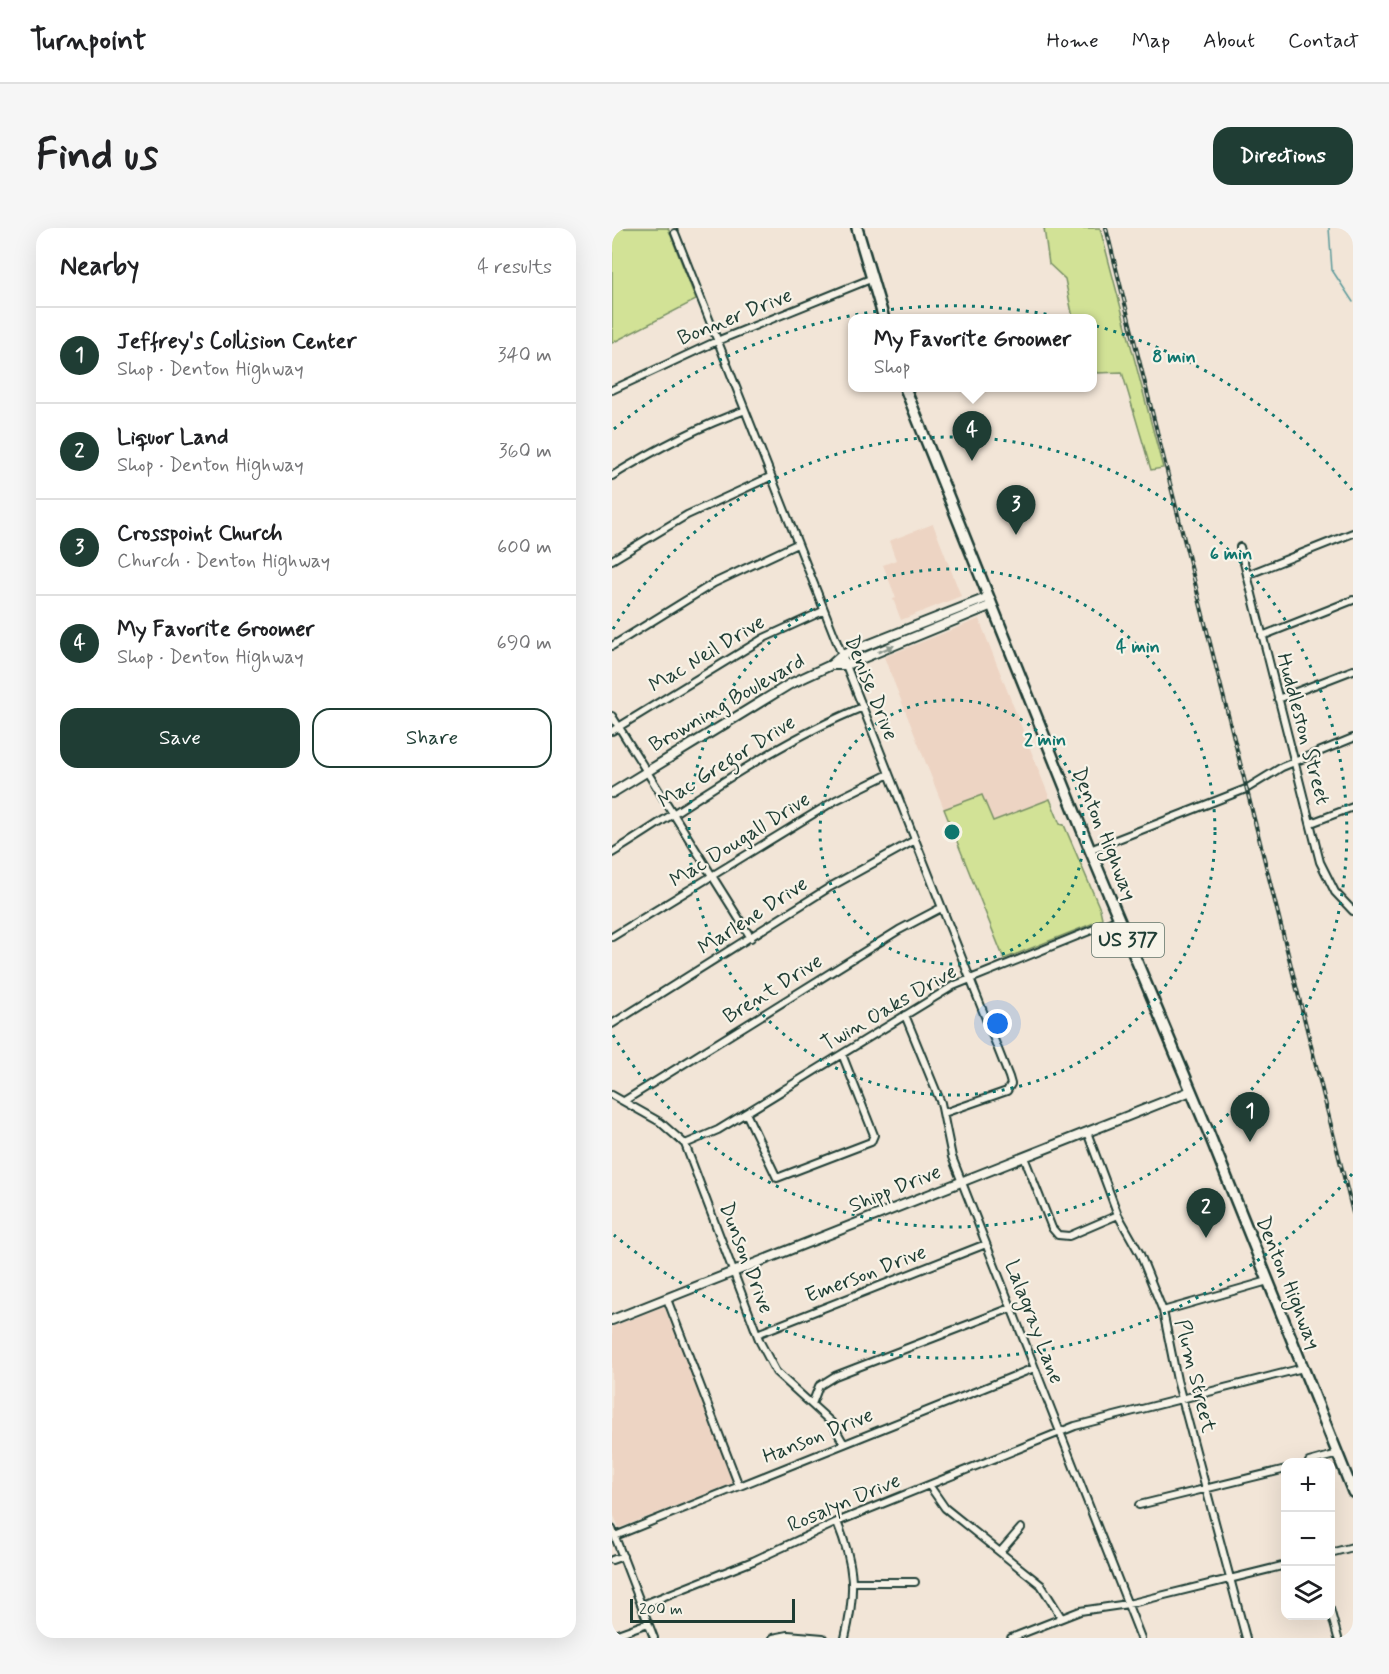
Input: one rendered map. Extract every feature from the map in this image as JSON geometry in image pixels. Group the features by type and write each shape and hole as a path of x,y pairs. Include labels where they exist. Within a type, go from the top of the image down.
{"main road":[{"path":"857,228 883,314"},
{"name":"Denton Highway","path":"907,392 1090,850 1191,1091 1353,1492"}],"street":[{"name":"Denise Drive","path":"675,233 743,411 863,707 887,775 1011,1084 1007,1091 944,1113"},
{"name":"Bonner Drive","path":"612,390 717,341 873,278"},
{"path":"612,476 648,454 703,426 743,411"},
{"path":"612,560 687,515 770,477"},
{"path":"1247,575 1353,533"},
{"path":"612,646 714,583 797,544"},
{"name":"Huddleston Street","path":"1240,547 1323,872 1335,892 1353,911"},
{"path":"1262,636 1353,600"},
{"name":"Browning Boulevard","path":"612,793 790,684 831,665 842,656 922,623 990,601"},
{"name":"Browning Boulevard","path":"831,665 846,665 926,633 990,601"},
{"name":"Mac Neil Drive","path":"612,731 764,638 823,611"},
{"path":"922,623 926,633"},
{"path":"1278,699 1353,670"},
{"name":"Mac Gregor Drive","path":"612,853 806,732 863,707"},
{"path":"612,716 751,938"},
{"path":"1090,850 1253,786 1295,761 1353,738"},
{"name":"Mac Dougall Drive","path":"612,937 836,800 887,775"},
{"path":"1311,823 1353,807"},
{"name":"Marlene Drive","path":"612,1024 850,875 915,840"},
{"name":"Brent Drive","path":"624,1101 899,930 941,908"},
{"name":"Twin Oaks Drive","path":"685,1144 718,1130 905,1015 969,980 1119,920"},
{"name":"Lalagray Lane","path":"905,1015 944,1113 949,1146 962,1182 1141,1638"},
{"path":"746,1113 777,1178 871,1142 874,1134 842,1054"},
{"name":"Shipp Drive","path":"612,1320 1191,1091"},
{"name":"Dunson Drive","path":"612,1095 660,1122 685,1144 757,1334 776,1372 832,1422 844,1444"},
{"name":"Plum Street","path":"1087,1132 1118,1215 1140,1254 1163,1311 1182,1399 1246,1638"},
{"path":"1024,1157 1052,1228 1058,1235 1069,1236 1118,1215"},
{"name":"Emerson Drive","path":"757,1334 986,1245"},
{"path":"1163,1311 1268,1281"},
{"path":"667,1299 740,1485"},
{"path":"812,1404 819,1386 835,1376 1011,1308"},
{"name":"Hanson Drive","path":"613,1532 740,1485 1034,1368"},
{"name":"Rosalyn Drive","path":"642,1605 753,1561 837,1522 1060,1432 1303,1368"},
{"path":"1324,1458 1338,1454"},
{"path":"1138,1505 1281,1470"},
{"path":"929,1485 945,1508 1041,1585 1061,1617"},
{"path":"837,1522 848,1547 854,1582 852,1607 845,1638"},
{"path":"1001,1551 1021,1528"},
{"path":"613,1532 654,1638"},
{"path":"1335,1552 1353,1547"},
{"path":"612,1560 622,1556"},
{"path":"1011,1638 1080,1611 1128,1604 1282,1566"},
{"path":"854,1582 915,1582"},
{"path":"1333,1620 1338,1638"},
{"path":"612,1636 648,1623"},
{"path":"774,1638 808,1635 823,1638"}],"shaded area":[{"path":"933,524 961,596 901,620 893,599 896,598 883,565 896,560 889,541"},
{"path":"979,619 1050,799 992,821 982,795 944,809 884,657"},
{"path":"664,1306 733,1483 619,1528 612,1511 612,1327"}],"green space":[{"path":"612,228 668,228 696,300 612,343"},
{"path":"1044,228 1100,228 1163,468 1151,470 1122,372 1097,373 1097,314 1072,314 1065,279 1049,264"},
{"path":"982,795 993,821 1050,799 1060,824 1064,825 1100,909 1102,918 1099,921 1004,959 944,809"}],"waterway":[{"path":"1329,228 1332,270 1353,302"}],"railway":[{"path":"1106,228 1353,1213"}],"place":[{"name":"My Favorite Groomer","path":"972,461"},
{"name":"Crosspoint Church","path":"1016,535"},
{"name":"Jeffrey's Collision Center","path":"1250,1142"},
{"name":"Liquor Land","path":"1206,1238"}]}
